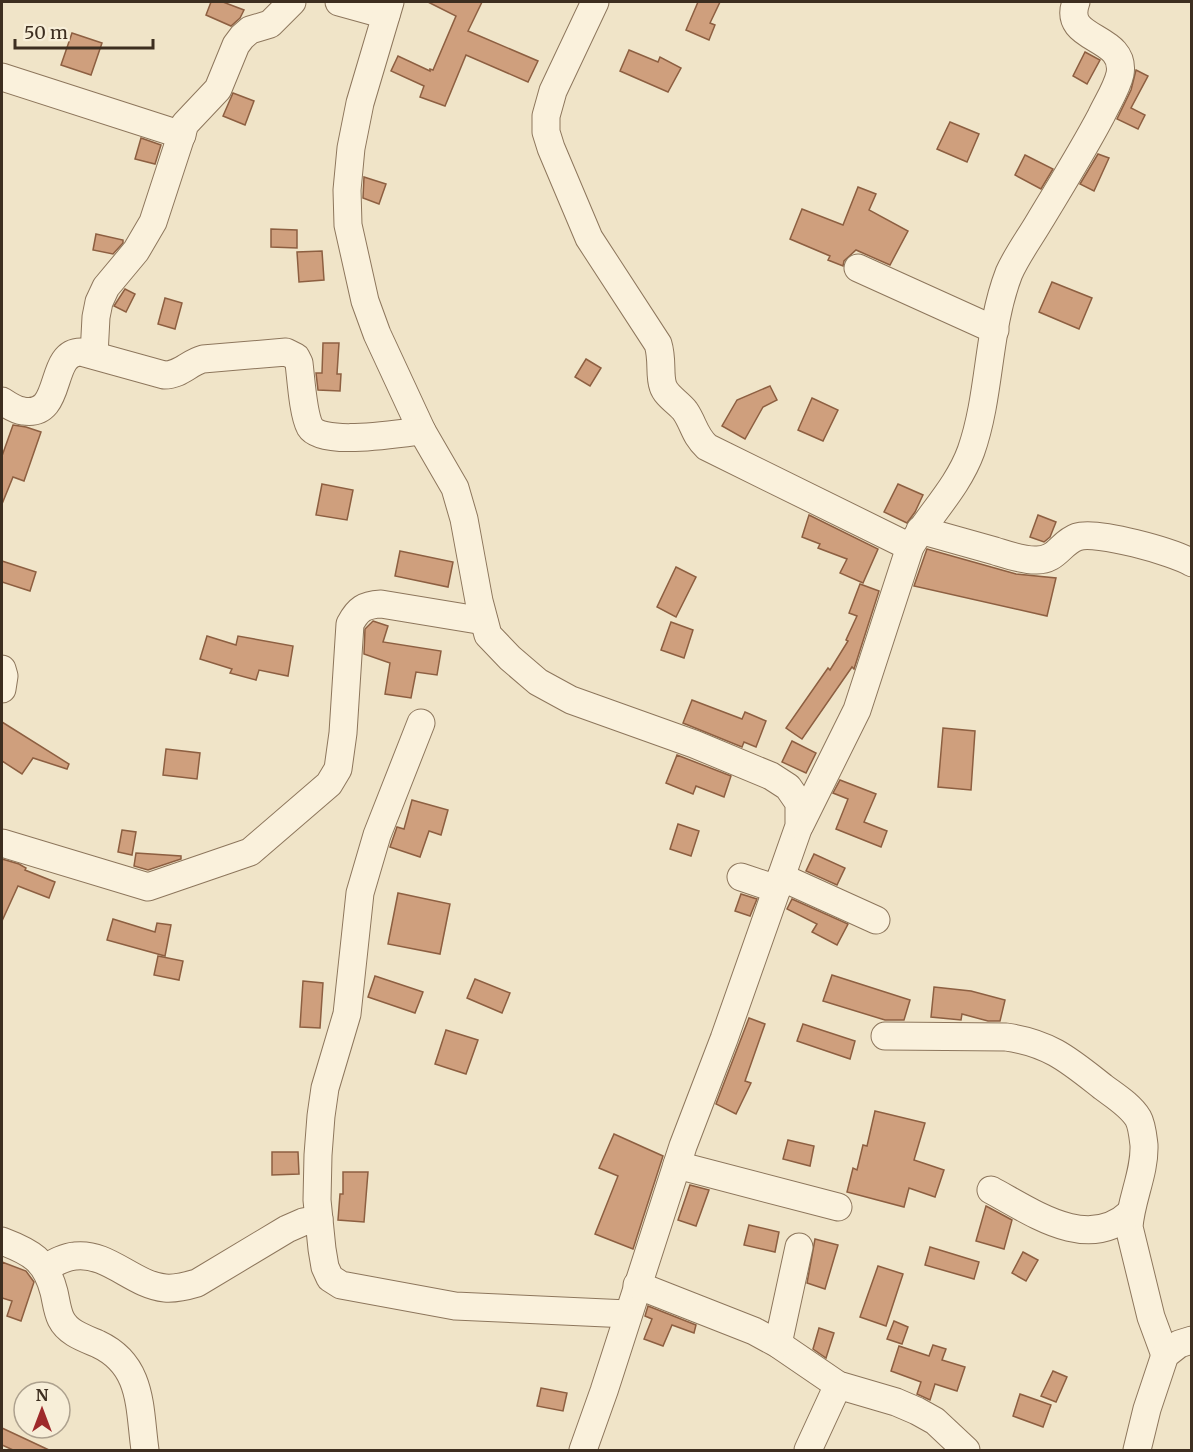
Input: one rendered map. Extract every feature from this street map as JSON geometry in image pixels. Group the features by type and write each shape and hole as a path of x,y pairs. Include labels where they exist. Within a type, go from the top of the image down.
{"street":[{"path":"94,356 99,302 110,282 146,237 185,124 218,89 236,45 242,37 250,30 270,24 292,2"},
{"path":"339,2 388,8 360,103 351,148 347,190 348,225 365,301 377,334 422,431 455,488 464,519 479,601 488,635 538,682 570,700 694,744 771,776 788,787 799,803 799,826"},
{"path":"595,2 553,91 546,116 546,132 589,238 658,344 664,390 684,410 695,433 707,447 915,538 1027,560 1047,559 1056,554 1067,542 1087,534 1132,543 1191,563"},
{"path":"583,1450 677,1165 799,826 857,710 915,538 960,476 971,451 981,412 995,330 1010,273 1089,138 1120,76 1120,63 1115,51 1081,29 1074,21 1073,10 1076,2"},
{"path":"2,77 182,135"},
{"path":"858,268 995,330"},
{"path":"2,401 21,411 33,412 42,408 49,401 66,357 73,352 164,375 174,375 203,358 286,352 296,357 299,363 307,418 311,428 322,436 340,438 422,431"},
{"path":"2,843 148,887 250,852 329,784 338,769 343,732 350,624 357,610 368,605 381,604 484,621"},
{"path":"2,669 4,676 2,689"},
{"path":"421,723 377,835 360,893 347,1014 325,1089 318,1155 319,1219 325,1267 330,1278 341,1285 454,1306 628,1314"},
{"path":"741,877 779,883 876,920"},
{"path":"885,1036 1024,1039 1061,1054 1129,1107 1139,1120 1144,1143 1144,1161 1130,1213 1129,1227 1151,1317 1165,1355"},
{"path":"677,1165 838,1207"},
{"path":"991,1190 1048,1220 1083,1230 1109,1228 1130,1213"},
{"path":"45,1268 64,1258 90,1257 152,1285 166,1288 182,1287 197,1283 287,1229 303,1222 319,1219"},
{"path":"2,1241 35,1257 45,1268 60,1318 70,1331 108,1349 126,1364 134,1379 144,1450"},
{"path":"778,1344 799,1247"},
{"path":"637,1285 754,1331 778,1344 838,1385 896,1402 935,1421 966,1450"},
{"path":"1137,1450 1147,1409 1165,1355 1179,1344 1191,1340"},
{"path":"808,1450 838,1385"}],"building":[{"path":"211,2 223,2 244,10 240,18 231,26 206,15"},
{"path":"428,2 482,2 468,31 538,61 528,82 466,55 445,106 420,97 424,86 391,71 398,56 430,71 430,69 433,70 456,16"},
{"path":"698,2 720,2 710,23 715,25 709,40 686,30"},
{"path":"72,33 102,43 91,75 61,65"},
{"path":"629,50 658,62 660,57 681,68 668,92 620,71"},
{"path":"1085,52 1100,60 1087,84 1073,76"},
{"path":"1136,70 1148,76 1131,108 1145,115 1138,129 1117,119 1131,90"},
{"path":"233,93 254,101 245,125 223,116"},
{"path":"950,122 979,134 967,162 937,149"},
{"path":"141,138 161,145 155,164 135,159"},
{"path":"1098,154 1109,158 1094,191 1080,184"},
{"path":"1025,155 1053,169 1041,189 1015,175"},
{"path":"364,177 386,184 379,204 363,198"},
{"path":"858,187 876,194 869,210 908,231 890,265 856,250 844,261 843,266 828,260 830,256 790,239 802,209 843,225"},
{"path":"271,229 297,230 297,248 271,247"},
{"path":"96,234 123,240 123,243 113,254 93,250"},
{"path":"322,251 324,280 299,282 297,252"},
{"path":"1052,282 1092,298 1079,329 1039,312"},
{"path":"125,289 135,294 126,312 114,306"},
{"path":"165,298 182,303 175,329 158,324"},
{"path":"323,343 339,343 337,374 341,374 340,391 318,390 316,373 322,373"},
{"path":"586,359 601,368 590,386 575,377"},
{"path":"770,386 777,400 763,407 745,439 722,426 737,400"},
{"path":"812,398 838,410 823,441 798,430"},
{"path":"13,425 41,432 24,481 13,477 2,504 2,456"},
{"path":"322,484 353,490 347,520 316,515"},
{"path":"898,484 923,495 907,523 884,512"},
{"path":"809,515 878,549 863,583 840,573 847,559 818,548 820,544 802,537"},
{"path":"1038,515 1056,522 1050,537 1044,542 1030,537"},
{"path":"927,549 1016,574 1056,578 1047,616 914,586"},
{"path":"400,551 453,562 448,587 395,576"},
{"path":"2,561 36,572 30,591 2,582"},
{"path":"676,567 696,577 676,617 657,607"},
{"path":"860,584 879,591 854,669 852,667 802,739 786,728 828,668 830,670 848,641 846,640 857,616 849,613"},
{"path":"373,621 388,626 383,642 441,651 437,675 416,672 411,698 385,694 390,663 364,654 365,629"},
{"path":"671,622 693,630 684,658 661,650"},
{"path":"207,636 236,645 238,636 293,646 288,676 259,670 256,680 230,673 232,669 200,659"},
{"path":"692,700 742,719 745,712 766,721 756,747 744,742 742,747 683,723"},
{"path":"2,722 69,764 67,769 33,758 22,774 2,761"},
{"path":"943,728 975,731 971,790 938,787"},
{"path":"792,741 816,753 806,773 782,762"},
{"path":"166,749 200,753 197,779 163,775"},
{"path":"677,755 731,776 724,797 696,786 693,794 666,783"},
{"path":"840,780 876,794 864,822 887,831 881,847 836,829 848,799 833,793"},
{"path":"412,800 448,810 441,835 429,831 420,857 390,847 397,827 404,829"},
{"path":"678,824 699,831 691,856 670,849"},
{"path":"122,830 136,832 132,855 118,852"},
{"path":"136,853 181,856 181,859 148,870 134,866"},
{"path":"814,854 845,868 837,885 806,871"},
{"path":"2,859 19,864 26,868 25,870 55,882 49,898 18,886 2,921"},
{"path":"398,893 450,904 440,954 388,944"},
{"path":"741,894 757,899 750,916 735,911"},
{"path":"792,899 848,924 837,945 812,932 817,924 787,909"},
{"path":"113,919 155,932 157,923 171,925 165,956 107,940"},
{"path":"158,956 183,961 179,980 154,975"},
{"path":"832,975 910,1000 904,1020 885,1020 823,1001"},
{"path":"375,976 423,992 415,1013 368,997"},
{"path":"475,979 510,993 502,1013 467,998"},
{"path":"303,981 323,983 320,1028 300,1027"},
{"path":"934,987 971,991 1005,1000 1000,1021 988,1021 962,1014 961,1020 931,1017"},
{"path":"749,1018 765,1024 745,1081 751,1083 736,1114 716,1104"},
{"path":"803,1024 855,1041 850,1059 797,1041"},
{"path":"446,1030 478,1040 466,1074 435,1064"},
{"path":"875,1111 925,1123 914,1160 944,1170 935,1197 909,1188 904,1207 847,1192 853,1168 857,1170 863,1145 867,1146"},
{"path":"614,1134 663,1156 633,1249 595,1234 618,1176 599,1168"},
{"path":"788,1140 814,1146 810,1166 783,1159"},
{"path":"272,1152 298,1152 299,1174 272,1175"},
{"path":"343,1172 368,1172 364,1222 338,1220 340,1194 343,1194"},
{"path":"690,1185 709,1190 696,1226 678,1220"},
{"path":"986,1206 1012,1220 1004,1249 976,1241"},
{"path":"749,1225 779,1232 775,1252 744,1245"},
{"path":"815,1239 838,1245 825,1289 807,1283"},
{"path":"930,1247 979,1262 974,1279 925,1265"},
{"path":"1023,1252 1038,1260 1026,1281 1012,1273"},
{"path":"2,1262 26,1271 34,1282 21,1321 7,1316 12,1301 2,1298"},
{"path":"878,1266 903,1274 886,1326 860,1317"},
{"path":"648,1306 696,1325 694,1333 672,1325 663,1346 644,1339 652,1319 645,1316"},
{"path":"894,1321 908,1327 902,1344 887,1339"},
{"path":"819,1328 834,1333 826,1358 813,1349"},
{"path":"933,1345 946,1349 942,1360 965,1367 957,1391 935,1384 930,1400 917,1394 921,1382 891,1371 899,1346 929,1356"},
{"path":"1053,1371 1067,1377 1056,1402 1041,1396"},
{"path":"541,1388 567,1393 563,1411 537,1406"},
{"path":"1020,1394 1051,1405 1043,1427 1013,1416"},
{"path":"2,1428 12,1433 12,1440 28,1440 49,1450 13,1450 2,1445"}]}
